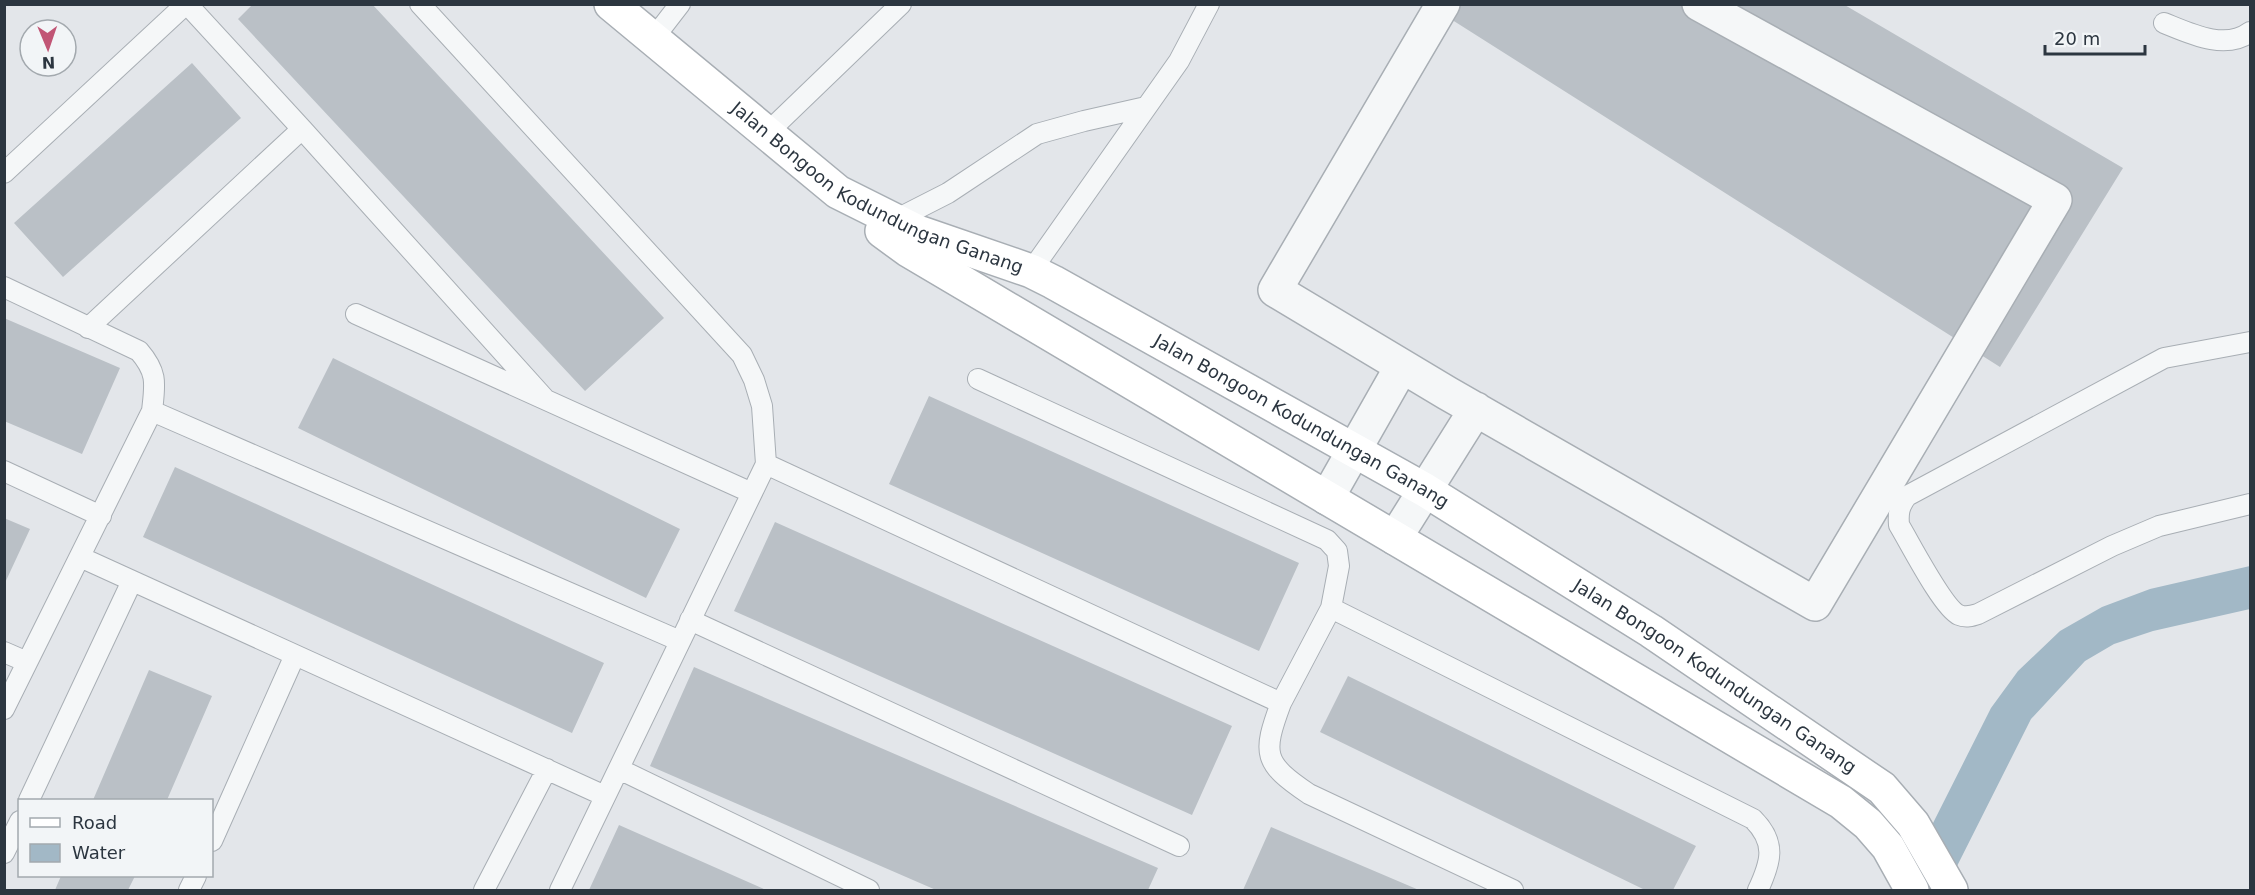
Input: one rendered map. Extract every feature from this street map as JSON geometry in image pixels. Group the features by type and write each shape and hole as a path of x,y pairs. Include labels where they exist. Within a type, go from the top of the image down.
{"street":[{"name":"Jalan Bongoon Kodundungan Ganang","path":"611,4 838,192 918,232 1053,282 1355,449 1651,631 1882,788 1913,824 1951,891"},
{"path":"1443,4 1275,290 1476,410 1815,604 2055,200 1699,4"},
{"path":"838,192 908,250 1840,802 1868,824 1888,847 1912,891"},
{"path":"1326,498 1402,366"},
{"path":"1395,538 1476,410"}],"lane":[{"path":"4,173 186,4 545,399"},
{"path":"420,4 742,355 754,380 762,406 766,464 560,891"},
{"path":"653,39 680,4"},
{"path":"767,133 901,4"},
{"path":"1031,272 1179,61 1209,4"},
{"path":"2164,24 2215,40 2245,37 2250,32"},
{"path":"893,221 948,193 1037,134 1146,107"},
{"path":"88,328 302,129"},
{"path":"4,287 139,351 151,365 155,386 152,411 4,709"},
{"path":"356,314 752,493"},
{"path":"2250,342 2164,358 1907,496 1898,514 1899,525 1944,600 1957,614 1965,617 1978,614 2112,546 2160,526 2250,504"},
{"path":"978,379 1328,540 1337,551 1340,566 1331,608 1281,703 1270,733 1269,752 1273,766 1288,780 1309,794 1513,891"},
{"path":"152,411 680,641"},
{"path":"766,464 1281,703"},
{"path":"4,471 101,516"},
{"path":"80,557 605,796"},
{"path":"30,799 132,581"},
{"path":"1331,608 1754,819 1766,831 1770,849 1768,868 1758,891"},
{"path":"690,620 1179,846"},
{"path":"4,652 27,662"},
{"path":"213,839 295,655"},
{"path":"619,769 869,891"},
{"path":"484,891 547,770"},
{"path":"4,853 18,825"},
{"path":"189,891 196,877"}],"water":[{"path":"2250,566 2250,609 2153,631 2114,644 2085,661 2031,719 1945,890 1902,890 1991,708 2018,671 2060,631 2102,607 2150,589"}],"building":[{"path":"253,4 372,4 664,318 585,391 238,19"},
{"path":"1427,4 1843,4 2123,168 2000,367"},
{"path":"192,63 241,118 63,277 14,223"},
{"path":"4,318 120,368 82,454 4,421"},
{"path":"333,358 680,529 646,598 298,428"},
{"path":"929,396 1299,563 1259,651 889,484"},
{"path":"175,467 604,663 572,733 143,537"},
{"path":"4,518 30,529 4,585"},
{"path":"775,522 1232,726 1192,815 734,611"},
{"path":"694,667 1158,868 1148,890 936,890 650,766"},
{"path":"149,670 212,696 167,799 93,799"},
{"path":"1348,676 1696,846 1673,890 1645,890 1320,732"},
{"path":"619,825 766,890 589,890"},
{"path":"1271,827 1419,890 1243,890"},
{"path":"61,877 134,877 128,890 55,890"}]}
